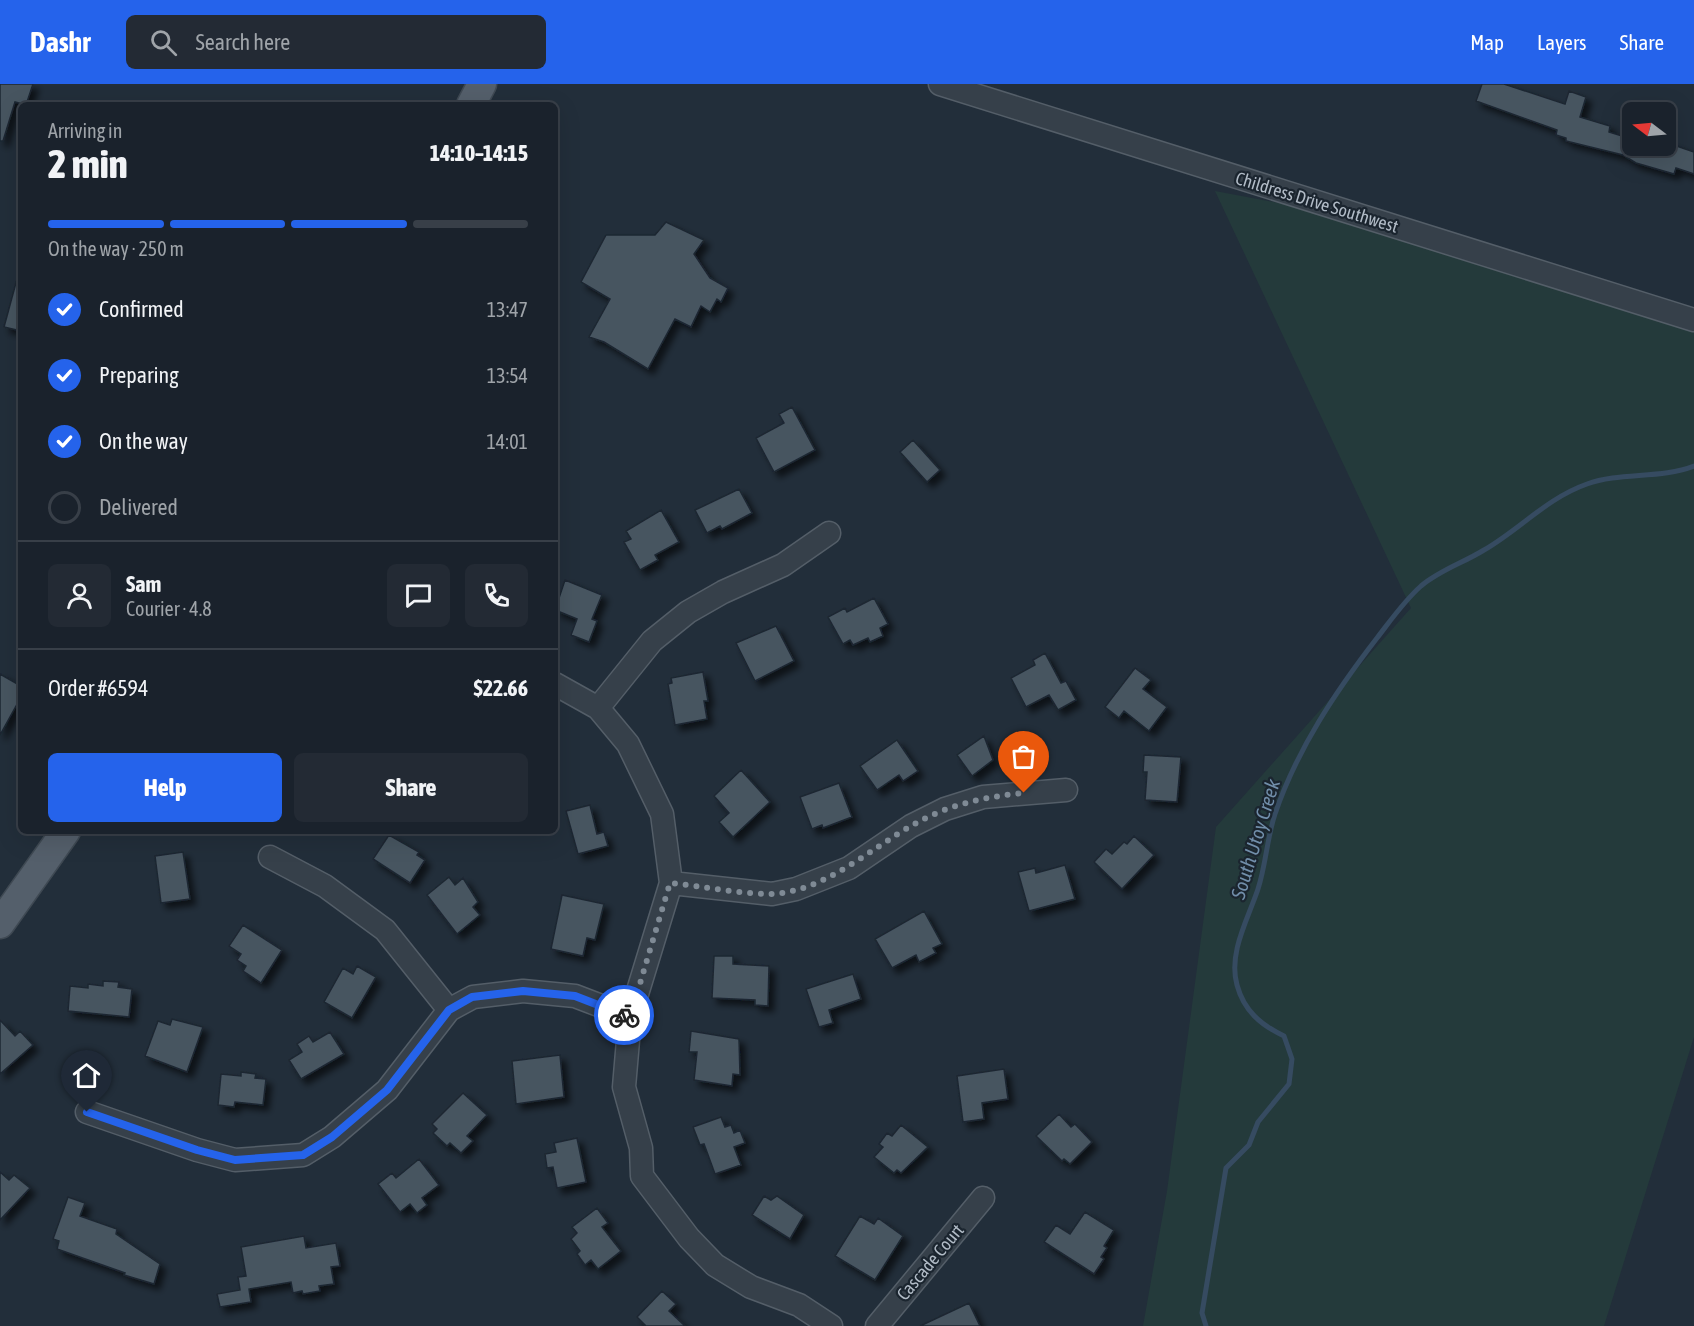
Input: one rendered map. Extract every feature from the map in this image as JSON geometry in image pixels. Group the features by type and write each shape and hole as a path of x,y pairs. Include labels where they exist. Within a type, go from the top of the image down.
{"main road":[{"path":"0,924 64,834"}],"street":[{"name":"Childress Drive Southwest","path":"940,84 1694,320"},
{"path":"598,708 652,640 688,612 723,592 783,565 829,533"},
{"path":"558,686 598,708 628,744 662,814 670,883 630,1017 624,1087 641,1148 642,1176 689,1238 715,1265 751,1287 799,1305 831,1326"},
{"path":"670,883 772,894 796,889 849,868 911,826 945,809 983,797 1066,789"},
{"path":"270,857 325,886 385,930 449,1010"},
{"path":"87,1112 197,1150 235,1160 303,1155 332,1137 387,1090 449,1010 472,997 523,991 575,996 630,1017"},
{"name":"Cascade Court","path":"877,1326 983,1198"}],"green space":[{"path":"1215,191 1451,235 1694,308 1694,1037 1604,1326 1143,1326 1167,1191 1216,827 1411,608"}],"building":[{"path":"0,84 33,84 27,102 15,102 3,141 0,141"},
{"path":"1482,84 1504,84 1565,104 1569,91 1586,97 1580,117 1610,126 1609,132 1622,136 1622,155 1566,141 1566,138 1556,135 1557,130 1476,101"},
{"path":"1676,146 1694,152 1694,174 1676,168 1674,174 1636,163 1625,156 1676,156"},
{"path":"666,222 704,240 694,254 710,278 728,288 721,302 717,299 710,312 701,306 691,327 675,319 648,369 604,342 589,337 610,299 581,282 606,235 655,235"},
{"path":"17,279 18,279 18,330 4,327"},
{"path":"792,407 815,450 774,472 756,438 784,423 779,414"},
{"path":"913,440 940,470 927,482 900,452"},
{"path":"739,489 752,513 722,529 720,526 707,533 695,510"},
{"path":"661,510 679,542 655,555 658,560 640,570 624,542 631,539 626,531"},
{"path":"565,580 602,595 592,619 597,621 589,642 571,635 577,619 558,611 558,601"},
{"path":"874,598 888,624 880,628 883,636 870,642 868,638 853,645 850,640 843,644 828,617 845,608 847,612"},
{"path":"776,626 794,661 755,681 736,643"},
{"path":"1045,653 1061,683 1066,681 1076,700 1058,710 1049,695 1026,707 1011,678 1035,665 1033,660"},
{"path":"1135,668 1151,680 1143,689 1167,707 1149,731 1124,711 1119,718 1105,707"},
{"path":"703,672 708,701 704,701 707,719 675,725 668,684 672,683 671,678"},
{"path":"0,674 18,684 18,702 0,735"},
{"path":"984,736 993,760 972,776 957,755"},
{"path":"897,740 918,771 903,781 899,775 877,790 860,766"},
{"path":"1144,755 1181,757 1177,802 1145,800 1147,772 1143,772"},
{"path":"741,770 770,802 733,837 719,822 729,813 714,796"},
{"path":"839,783 852,817 823,828 822,825 812,829 800,797"},
{"path":"590,805 597,834 604,832 608,846 578,854 566,811"},
{"path":"389,835 419,852 417,855 425,860 410,883 373,859"},
{"path":"1134,836 1154,855 1122,889 1094,862 1106,849 1112,854"},
{"path":"183,852 190,899 161,903 155,856"},
{"path":"1065,865 1075,899 1029,911 1018,872 1035,868 1036,873"},
{"path":"449,877 455,885 463,878 478,902 473,907 480,915 457,934 427,895"},
{"path":"562,895 604,904 595,940 587,938 583,956 551,949"},
{"path":"924,911 942,944 933,948 936,953 919,962 916,955 892,968 875,939"},
{"path":"243,925 282,950 261,983 243,971 246,966 237,960 241,954 229,946"},
{"path":"714,956 733,956 733,964 769,966 768,1006 755,1005 755,1000 712,998"},
{"path":"357,966 376,977 352,1018 324,1002 343,968 353,974"},
{"path":"853,974 861,999 829,1010 833,1023 819,1027 806,989"},
{"path":"103,981 119,982 118,987 132,989 129,1017 68,1011 70,986 88,988 88,984 103,986"},
{"path":"172,1019 203,1027 187,1072 145,1056 158,1021 170,1025"},
{"path":"0,1020 15,1036 20,1031 33,1045 0,1074"},
{"path":"691,1031 739,1039 740,1075 733,1074 732,1086 694,1080 697,1052 689,1052"},
{"path":"330,1032 344,1054 301,1079 289,1060 302,1052 297,1044 309,1036 313,1042"},
{"path":"560,1055 564,1097 516,1104 512,1061"},
{"path":"1004,1069 1008,1099 982,1103 984,1119 963,1122 957,1076"},
{"path":"241,1072 256,1074 255,1078 266,1079 263,1105 235,1102 234,1107 218,1105 221,1074 241,1076"},
{"path":"463,1093 487,1115 467,1136 473,1141 461,1153 450,1143 447,1146 433,1133 437,1129 432,1124"},
{"path":"1059,1114 1071,1127 1075,1124 1092,1142 1070,1164 1064,1159 1062,1161 1036,1136"},
{"path":"721,1117 725,1127 731,1125 734,1133 740,1130 745,1143 734,1147 741,1165 715,1174 704,1144 700,1145 693,1127"},
{"path":"901,1125 928,1147 901,1173 897,1170 894,1173 874,1157 883,1147 879,1144 887,1133 892,1136"},
{"path":"577,1138 586,1182 557,1188 553,1167 547,1168 545,1154 556,1152 554,1143"},
{"path":"419,1159 439,1185 422,1198 427,1205 417,1213 410,1204 400,1212 378,1184 392,1173 396,1178"},
{"path":"0,1172 9,1180 14,1175 30,1188 0,1220"},
{"path":"764,1196 771,1200 777,1196 804,1215 790,1239 752,1215"},
{"path":"68,1197 85,1203 80,1216 117,1229 116,1234 160,1264 154,1284 57,1249 59,1241 53,1239"},
{"path":"597,1208 608,1223 602,1227 621,1251 598,1269 591,1260 585,1265 577,1254 580,1251 571,1239 577,1233 572,1227"},
{"path":"1085,1212 1114,1230 1104,1246 1107,1248 1101,1257 1104,1259 1094,1274 1044,1242 1056,1225 1070,1234"},
{"path":"860,1216 874,1224 878,1218 903,1236 875,1280 835,1256"},
{"path":"304,1236 306,1248 336,1243 340,1266 331,1267 334,1284 319,1286 320,1291 303,1294 302,1291 293,1293 291,1282 249,1289 251,1302 220,1307 217,1294 240,1290 238,1277 246,1276 241,1247"},
{"path":"662,1291 676,1304 669,1311 685,1326 646,1326 637,1317"},
{"path":"969,1303 980,1326 920,1326"}],"waterway":[{"name":"South Utoy Creek","path":"1206,1326 1202,1313 1226,1168 1249,1145 1258,1122 1289,1084 1292,1059 1284,1036 1261,1022 1249,1010 1237,985 1235,961 1240,936 1261,880 1275,814 1306,744 1362,658 1403,604 1428,580 1497,542 1559,497 1573,490 1600,480 1668,473 1694,466"}],"way so far":[{"path":"624,1015 630,1017 670,883 772,894 796,889 849,868 911,826 945,809 983,797 1024,793"}],"route":[{"path":"87,1112 197,1150 235,1160 277,1155 303,1155 332,1137 387,1090 449,1010 472,997 523,991 575,996 624,1015"}]}
